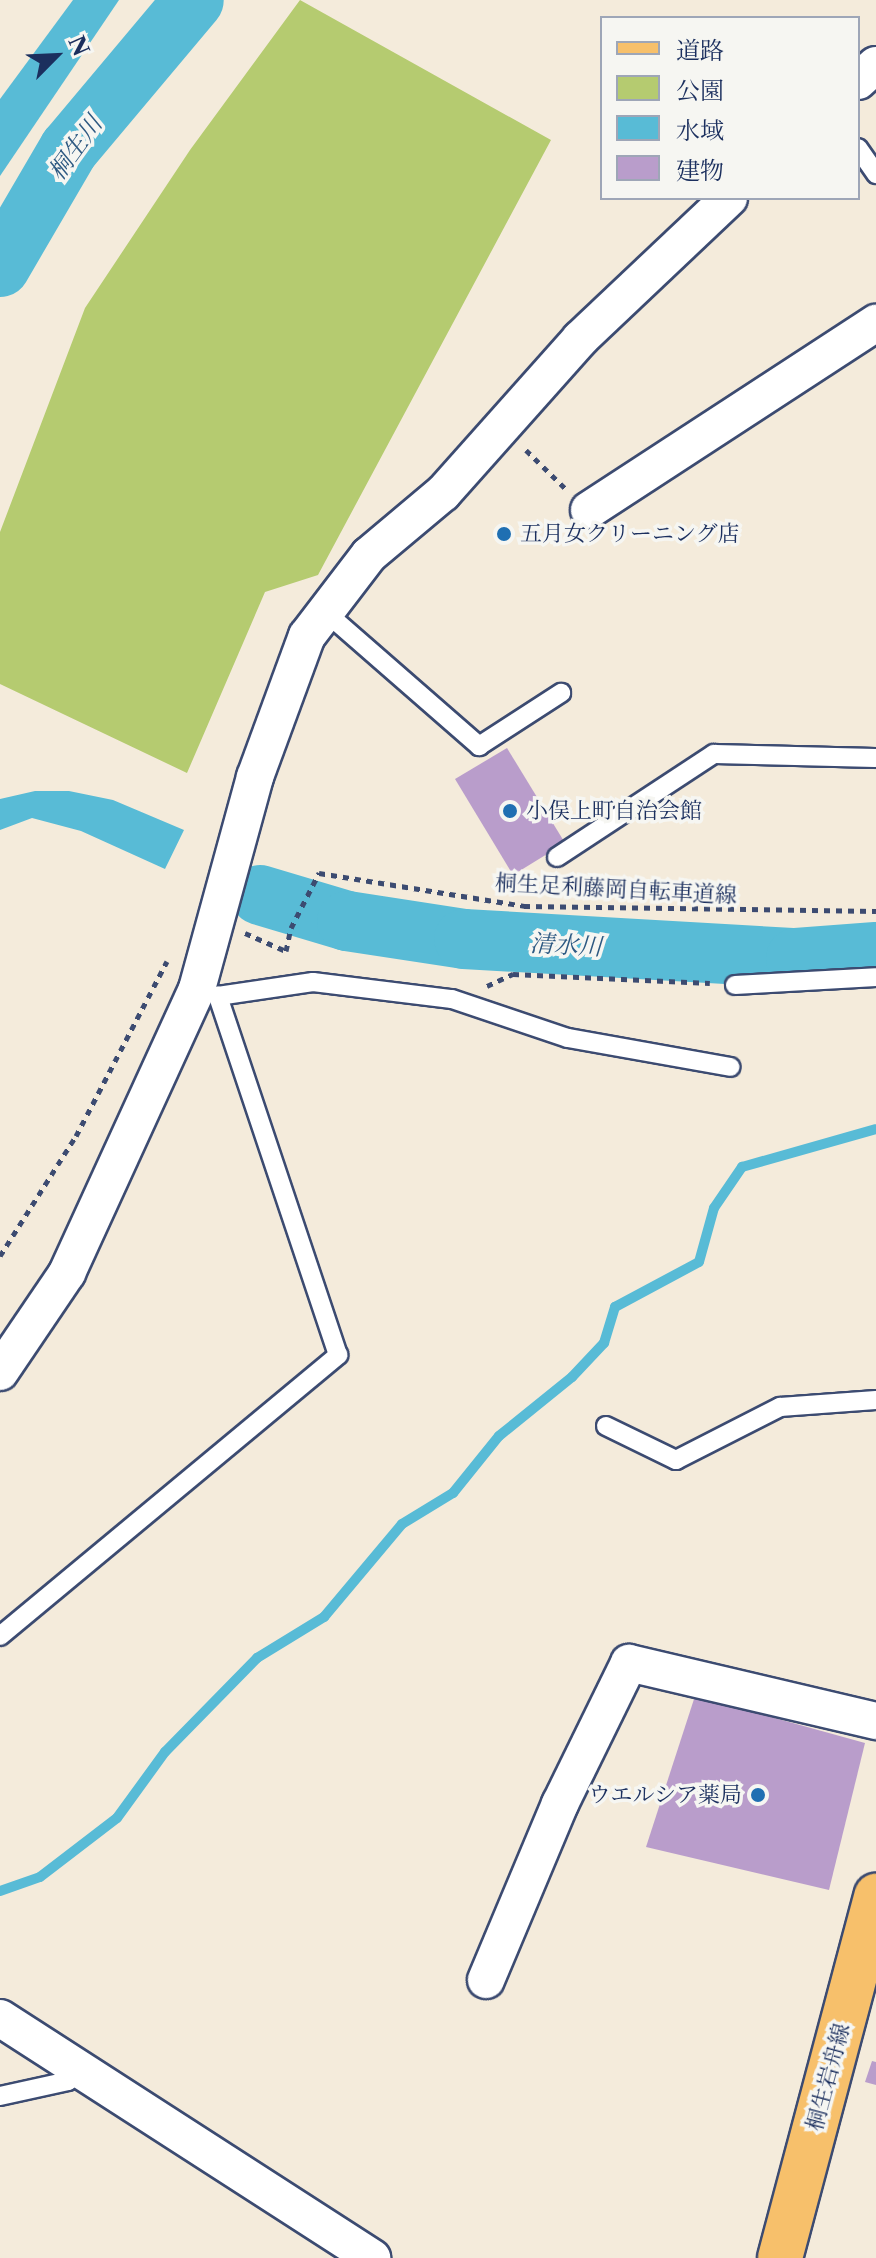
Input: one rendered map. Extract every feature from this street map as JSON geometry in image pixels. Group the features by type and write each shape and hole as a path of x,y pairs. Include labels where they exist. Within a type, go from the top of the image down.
{"main road":[{"name":"桐生岩舟線","path":"780,2258 876,1896"}],"street":[{"path":"860,79 876,65"},
{"path":"0,1372 67,1273 207,992 255,777 289,680 323,615 369,555 443,493 640,278 727,200"},
{"path":"589,510 876,323"},
{"path":"486,1980 560,1804 629,1663 876,1721"},
{"path":"0,2018 372,2258"}],"lane":[{"path":"860,151 876,174"},
{"path":"323,615 337,622 479,746 561,693"},
{"path":"557,857 714,754 876,758"},
{"path":"735,985 876,977"},
{"path":"0,1636 338,1355 207,992 313,982 464,1002 568,1038 730,1067"},
{"path":"606,1426 676,1460 780,1407 876,1400"},
{"path":"0,2096 68,2081 79,2067"}],"path":[{"path":"502,428 589,510"},
{"name":"桐生足利藤岡自転車道線","path":"207,992 244,933 286,951 291,928 313,877 319,873 524,906 876,911"},
{"path":"0,1256 76,1136 172,951"},
{"path":"464,1002 513,974 735,985"}],"green space":[{"path":"300,0 551,140 318,575 265,592 187,773 0,684 0,532 85,308 190,150"}],"water":[{"path":"73,0 119,0 0,176 0,99"},
{"path":"35,791 69,791 113,800 184,830 165,869 81,831 32,818 0,830 0,799"}],"building":[{"name":"小俣上町自治会館","path":"507,748 565,843 513,875 455,779"},
{"name":"ウエルシア薬局","path":"695,1696 865,1743 829,1890 646,1847"},
{"path":"872,2061 876,2062 876,2085 865,2082"}],"waterway":[{"name":"桐生川","path":"0,267 69,149 194,0"},
{"name":"清水川","path":"260,895 347,921 464,939 796,958 876,952"},
{"path":"0,1891 40,1877 117,1818 165,1752 257,1658 324,1617 402,1524 453,1493 499,1436 572,1377 604,1343 615,1307 699,1262 714,1208 742,1167 876,1129"}],"place":[{"name":"五月女クリーニング店","path":"504,534"},
{"name":"小俣上町自治会館","path":"510,811"},
{"name":"ウエルシア薬局","path":"758,1795"}]}
